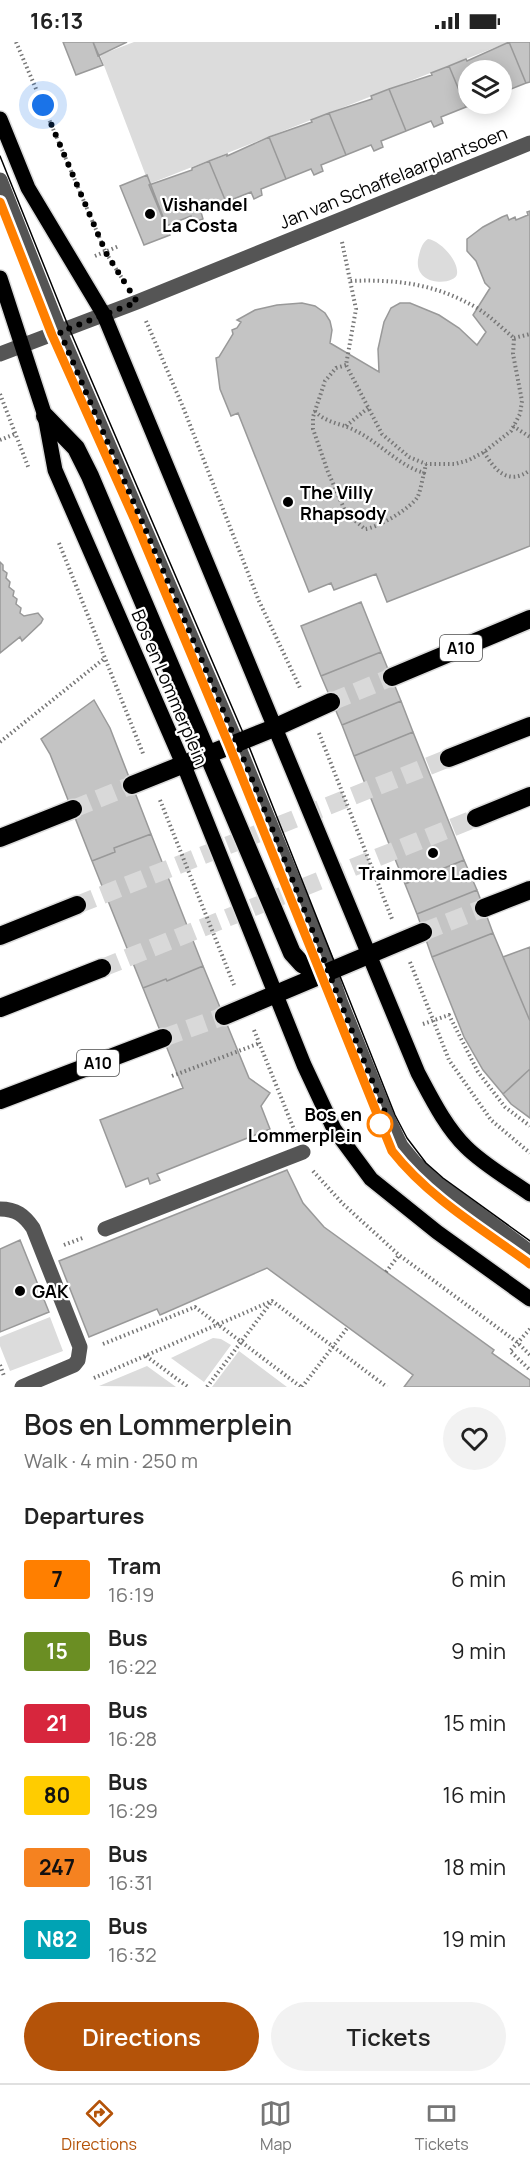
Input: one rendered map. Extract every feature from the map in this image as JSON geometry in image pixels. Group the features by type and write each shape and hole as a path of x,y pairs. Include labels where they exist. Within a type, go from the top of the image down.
{"highway":[{"path":"45,416 76,448 90,476 292,953 302,964 325,972"},
{"name":"A10","path":"392,677 530,619"},
{"path":"132,785 332,702"},
{"path":"449,758 530,726"},
{"path":"476,818 530,796"},
{"path":"0,838 73,809"},
{"path":"484,908 530,890"},
{"path":"0,936 77,905"},
{"path":"224,1016 423,932"},
{"path":"0,1008 102,968"},
{"name":"A10","path":"0,1100 163,1038"}],"main road":[{"path":"0,119 28,188 104,315 417,1073 447,1125 469,1149 530,1194"},
{"name":"Bos en Lommerplein","path":"0,278 45,416 55,470 183,764 303,1065 334,1129 371,1179 437,1232 530,1299"}],"street":[{"name":"Jan van Schaffelaarplantsoen","path":"0,354 137,302 530,143"},
{"path":"0,180 60,332 237,742 325,972 401,1146 434,1180 530,1252"},
{"path":"105,1229 303,1152"},
{"path":"0,1209 10,1209 27,1219 79,1341 80,1354 74,1365 22,1387"}],"path":[{"path":"16,42 106,253 137,302 183,407 259,601 310,711 393,920"},
{"path":"337,221 356,309 346,365 376,425 386,438 409,457 426,464 455,464 469,460 498,442 513,426 522,401 513,354 514,338"},
{"path":"350,280 406,282 438,290 478,309 514,338"},
{"path":"514,338 530,334"},
{"path":"346,365 336,368 325,381 315,411 313,429 346,513 365,529 381,524 417,498 426,464"},
{"path":"0,394 32,476"},
{"path":"346,426 368,408"},
{"path":"315,411 320,417 334,424 346,426 375,441 404,466 424,473"},
{"path":"513,426 530,437"},
{"path":"0,440 15,434"},
{"path":"484,452 498,471 506,476 518,478 530,470"},
{"path":"57,540 237,994"},
{"path":"0,742 105,658"},
{"path":"401,941 449,1060 490,1120 530,1153"},
{"path":"172,1076 261,1042"},
{"path":"43,1254 105,1229"},
{"path":"386,1272 399,1255"},
{"path":"85,1382 272,1301"},
{"path":"207,1387 272,1301"},
{"path":"272,1301 387,1387"},
{"path":"113,1340 195,1307 301,1387 348,1327"},
{"path":"530,1329 510,1351 530,1370"},
{"path":"146,1356 188,1387"}],"shaded area":[{"path":"134,42 509,42 458,60 458,62 149,184 100,55"},
{"path":"428,239 437,243 455,263 457,274 449,281 434,281 421,273 418,265 419,255 423,244"},
{"path":"50,1317 63,1351 10,1371 0,1346 0,1337"},
{"path":"213,1338 221,1339 231,1345 204,1382 171,1358"},
{"path":"239,1351 287,1387 212,1387"},
{"path":"147,1366 176,1387 99,1386"}],"building":[{"path":"63,42 93,42 103,65 76,75"},
{"path":"93,42 127,42 98,56"},
{"path":"509,42 530,42 530,82 526,83"},
{"path":"509,42 526,83 512,89 512,60 469,60"},
{"path":"458,62 458,88 449,66"},
{"path":"449,66 458,88 458,110 441,117 443,123 434,127 431,121 406,131 389,89 432,75 431,73"},
{"path":"389,89 406,131 381,141 383,147 374,151 371,145 346,155 329,113 372,99 371,96"},
{"path":"329,113 346,155 321,165 323,171 314,175 311,169 286,179 269,137 312,122 311,120"},
{"path":"269,137 286,179 261,189 262,195 254,199 251,192 226,202 209,161 227,154 227,156"},
{"path":"209,161 226,202 201,212 203,219 194,222 191,216 166,226 149,185 192,170"},
{"path":"147,175 170,235 144,245 120,186"},
{"path":"530,211 530,546 387,602 376,574 334,590 331,583 309,592 238,413 231,416 220,389 216,358 219,357 233,334 232,330 237,328 241,322 237,320 255,310 277,305 302,303 315,306 325,313 330,321 332,330 330,343 379,372 378,349 384,322 391,308 400,303 410,303 439,315 459,328 477,345 486,332 473,315 490,288 485,283 476,261 467,251 467,239 502,217 507,215 509,220 515,217 516,220 528,215 527,212"},
{"path":"0,562 7,573 9,587 14,591 16,604 21,608 20,613 24,616 38,613 43,619 22,641 20,637 0,653"},
{"path":"361,602 381,652 321,676 301,626"},
{"path":"381,652 401,701 342,725 321,676"},
{"path":"94,700 110,728 151,834 114,848 115,852 92,861 50,754 41,739"},
{"path":"401,701 413,732 354,756 342,725"},
{"path":"413,732 464,860 405,884 354,756"},
{"path":"151,834 203,966 143,988 92,861 115,852 114,848"},
{"path":"464,860 477,890 417,914 405,884"},
{"path":"477,890 493,933 432,957 417,914"},
{"path":"493,933 530,1021 530,1069 503,1094 483,1070 464,1037 432,957"},
{"path":"530,947 530,1021 503,957"},
{"path":"203,966 249,1078 270,1093 261,1106 270,1129 157,1174 160,1180 150,1184 148,1178 126,1187 100,1120 183,1088 143,988"},
{"path":"530,1069 530,1118 511,1104 503,1094"},
{"path":"287,1170 303,1203 324,1227 494,1350 492,1353 530,1380 530,1387 404,1387 413,1375 267,1268 160,1315 157,1309 89,1337 59,1261"},
{"name":"GAK","path":"20,1240 49,1312 0,1332 0,1249"}],"tunnel":[{"path":"331,702 392,677"},
{"path":"77,905 449,758"},
{"path":"73,809 132,785"},
{"path":"102,968 476,818"},
{"path":"423,932 484,908"},
{"path":"163,1038 224,1016"}],"tram line":[{"path":"0,156 69,328 250,749 395,1115 407,1138 426,1163 443,1178 530,1241"},
{"path":"0,202 52,335 137,525 229,745 392,1151 422,1184 439,1198 530,1264"},
{"name":"7","path":"0,202 52,335 137,525 229,745 392,1151 428,1190 530,1264"}],"place":[{"name":"Vishandel La Costa","path":"150,214"},
{"name":"The Villy Rhapsody","path":"288,502"},
{"name":"Trainmore Ladies","path":"433,853"},
{"name":"Bos en Lommerplein","path":"380,1124"},
{"name":"GAK","path":"20,1291"}],"route":[{"path":"43,105 106,253 137,302 60,332 241,753 326,960 340,1001 388,1119 380,1124"}]}
